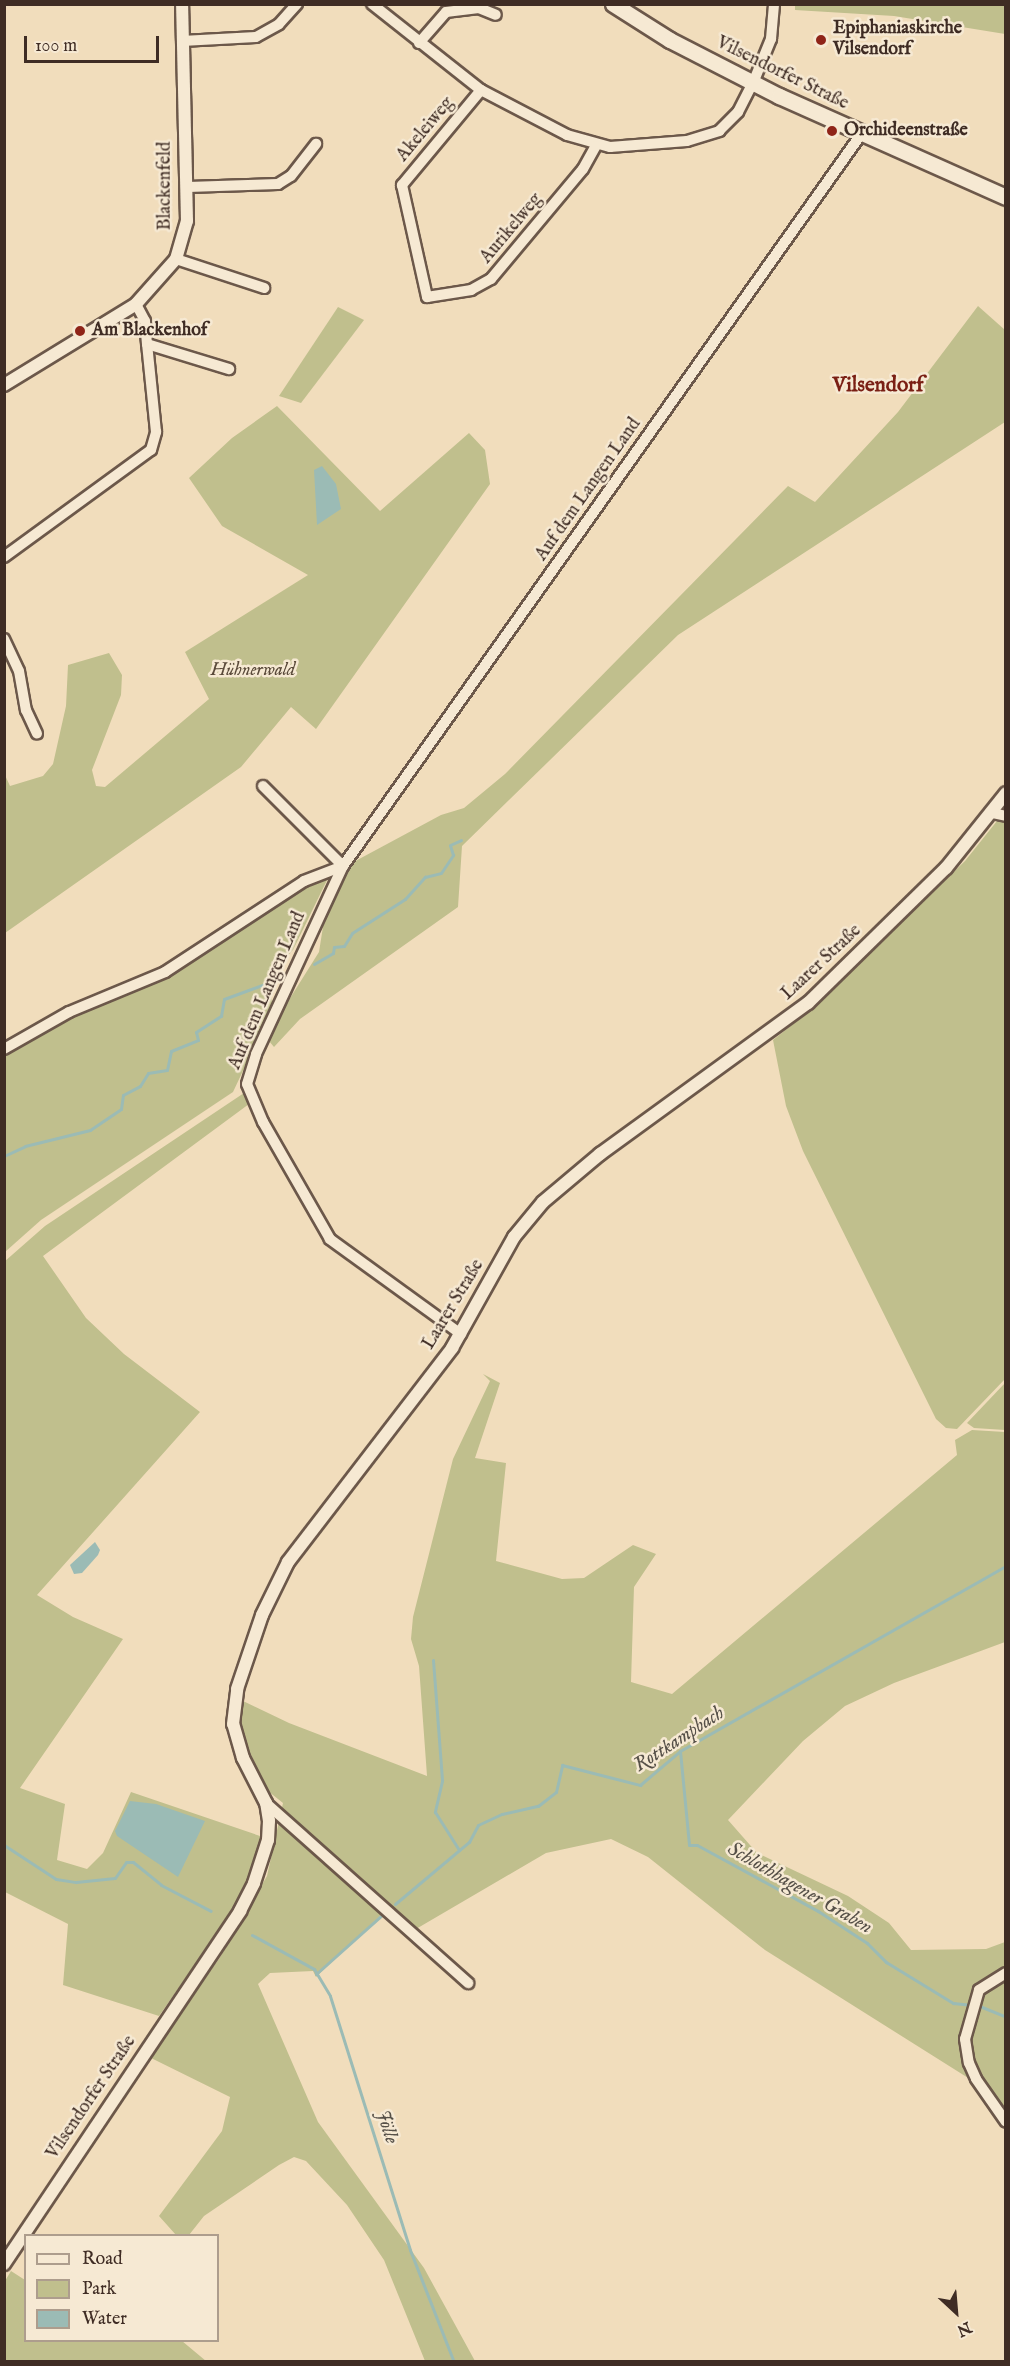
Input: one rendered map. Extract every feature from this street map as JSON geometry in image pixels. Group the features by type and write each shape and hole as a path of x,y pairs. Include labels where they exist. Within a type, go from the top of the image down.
{"main road":[{"name":"Vilsendorfer Straße","path":"614,4 753,83 1005,197"}],"street":[{"name":"Blackenfeld","path":"4,385 136,304 176,259 188,221 182,4"},
{"path":"182,41 256,37 279,24 297,4"},
{"path":"372,4 481,90 544,124 596,146 667,144 705,138 738,112 771,39 774,4"},
{"path":"419,43 446,12 479,8 496,15"},
{"name":"Akeleiweg","path":"427,297 402,185 481,90"},
{"name":"Auf dem Langen Land","path":"461,1334 330,1239 263,1122 247,1084 256,1054 343,866 862,133"},
{"path":"188,187 278,184 291,176 316,144"},
{"name":"Aurikelweg","path":"427,297 471,290 491,279 583,169 596,146"},
{"path":"176,259 264,288"},
{"path":"4,557 151,450 156,432 147,344 144,321 136,304"},
{"path":"147,344 229,369"},
{"path":"4,639 19,671 26,710 37,734"},
{"path":"262,786 343,866"},
{"name":"Laarer Straße","path":"212,1953 240,1911 262,1860 269,1821 266,1803 243,1758 233,1724 237,1689 273,1586 461,1334 514,1237 543,1202 600,1154 808,1003 946,868 1005,794"},
{"path":"992,813 1005,816"},
{"name":"Auf dem Langen Land","path":"4,1049 69,1012 157,977 221,939 304,881 343,866"},
{"path":"266,1803 468,1983"},
{"name":"Vilsendorfer Straße","path":"24,2234 212,1953"},
{"path":"1005,1973 979,1990 965,2039 969,2063 976,2079 1005,2122"},
{"name":"Vilsendorfer Straße","path":"4,2264 24,2234"}],"green space":[{"path":"795,5 1005,5 1005,34 894,16 795,10"},
{"path":"978,306 1005,330 1005,422 678,635 462,846 458,907 300,1019 274,1047 269,1041 282,1011 319,952 325,914 348,865 441,815 464,808 505,774 788,486 815,502 898,412"},
{"path":"338,307 364,320 301,403 279,396"},
{"name":"Hühnerwald","path":"277,406 380,511 469,433 485,450 490,484 316,729 291,707 241,767 5,933 4,773 10,786 43,776 53,764 66,706 68,665 109,653 122,675 121,695 92,770 96,786 105,787 209,699 185,652 308,575 222,526 189,478 232,438"},
{"path":"997,821 1006,822 1005,1379 957,1429 946,1428 936,1419 803,1151 786,1106 773,1040 802,1017 965,861"},
{"path":"330,874 270,992 273,1007 233,1092 41,1220 5,1252 5,1052 48,1025 196,959 270,905"},
{"path":"244,1093 249,1104 43,1256 86,1318 124,1354 200,1412 37,1595 73,1617 123,1639 20,1788 65,1804 57,1860 87,1869 103,1853 131,1792 263,1837 242,1897 159,2016 63,1985 68,1924 5,1892 4,1262 45,1226"},
{"path":"483,1374 500,1383 475,1458 506,1463 496,1561 562,1579 584,1578 633,1545 656,1554 634,1587 631,1682 672,1694 957,1455 955,1440 972,1430 1005,1432 1005,1642 894,1683 845,1706 803,1741 728,1820 757,1853 848,1896 889,1923 911,1950 986,1949 1005,1942 1005,2114 973,2081 765,1950 648,1857 611,1839 546,1853 416,1929 348,1869 327,1861 383,1913 316,1977 313,1971 270,1973 258,1984 318,2122 424,2268 475,2361 425,2361 384,2260 347,2205 306,2161 294,2157 279,2165 204,2216 190,2234 175,2234 159,2216 222,2131 230,2097 147,2056 219,1959 267,1876 283,1803 268,1791 243,1738 238,1716 241,1700 289,1723 427,1776 419,1666 411,1639 413,1617 453,1459 490,1381"},
{"path":"1005,1383 1005,1430 974,1428 967,1423"},
{"path":"11,2271 24,2279 24,2342 183,2342 206,2361 5,2361 5,2281"}],"water":[{"path":"322,466 336,484 341,509 317,525 314,470"},
{"path":"95,1542 100,1550 98,1555 82,1573 74,1574 70,1565"},
{"path":"130,1801 156,1804 205,1821 178,1877 117,1836 115,1831"}],"waterway":[{"path":"314,964 333,953 334,947 344,946 352,933 405,899 425,877 441,873 453,855 450,845 461,840"},
{"path":"4,1156 25,1146 90,1130 121,1109 123,1095 140,1086 148,1073 167,1070 171,1051 198,1040 196,1032 221,1016 224,999 273,981 275,970 279,970"},
{"name":"Rottkampbach","path":"395,1904 469,1842 478,1825 502,1814 538,1806 556,1792 562,1765 640,1785 680,1751 1006,1566"},
{"path":"433,1660 442,1781 435,1812 459,1850"},
{"name":"Schlothhagener Graben","path":"680,1751 689,1845 697,1845 818,1911 867,1943 886,1962 953,2003 972,2005"},
{"name":"Jölle","path":"4,1845 56,1879 76,1882 115,1878 126,1862 133,1862 161,1885 211,1911"},
{"name":"Rottkampbach","path":"316,1974 382,1915"},
{"name":"Jölle","path":"252,1935 314,1969 330,1996 410,2250 454,2362"},
{"name":"Schlothhagener Graben","path":"977,2005 1006,2017"}],"place":[{"name":"Epiphaniaskirche Vilsendorf","path":"821,40"},
{"name":"Orchideenstraße","path":"832,131"},
{"name":"Am Blackenhof","path":"80,331"}],"district":[{"name":"Vilsendorf","path":"878,386"}]}
